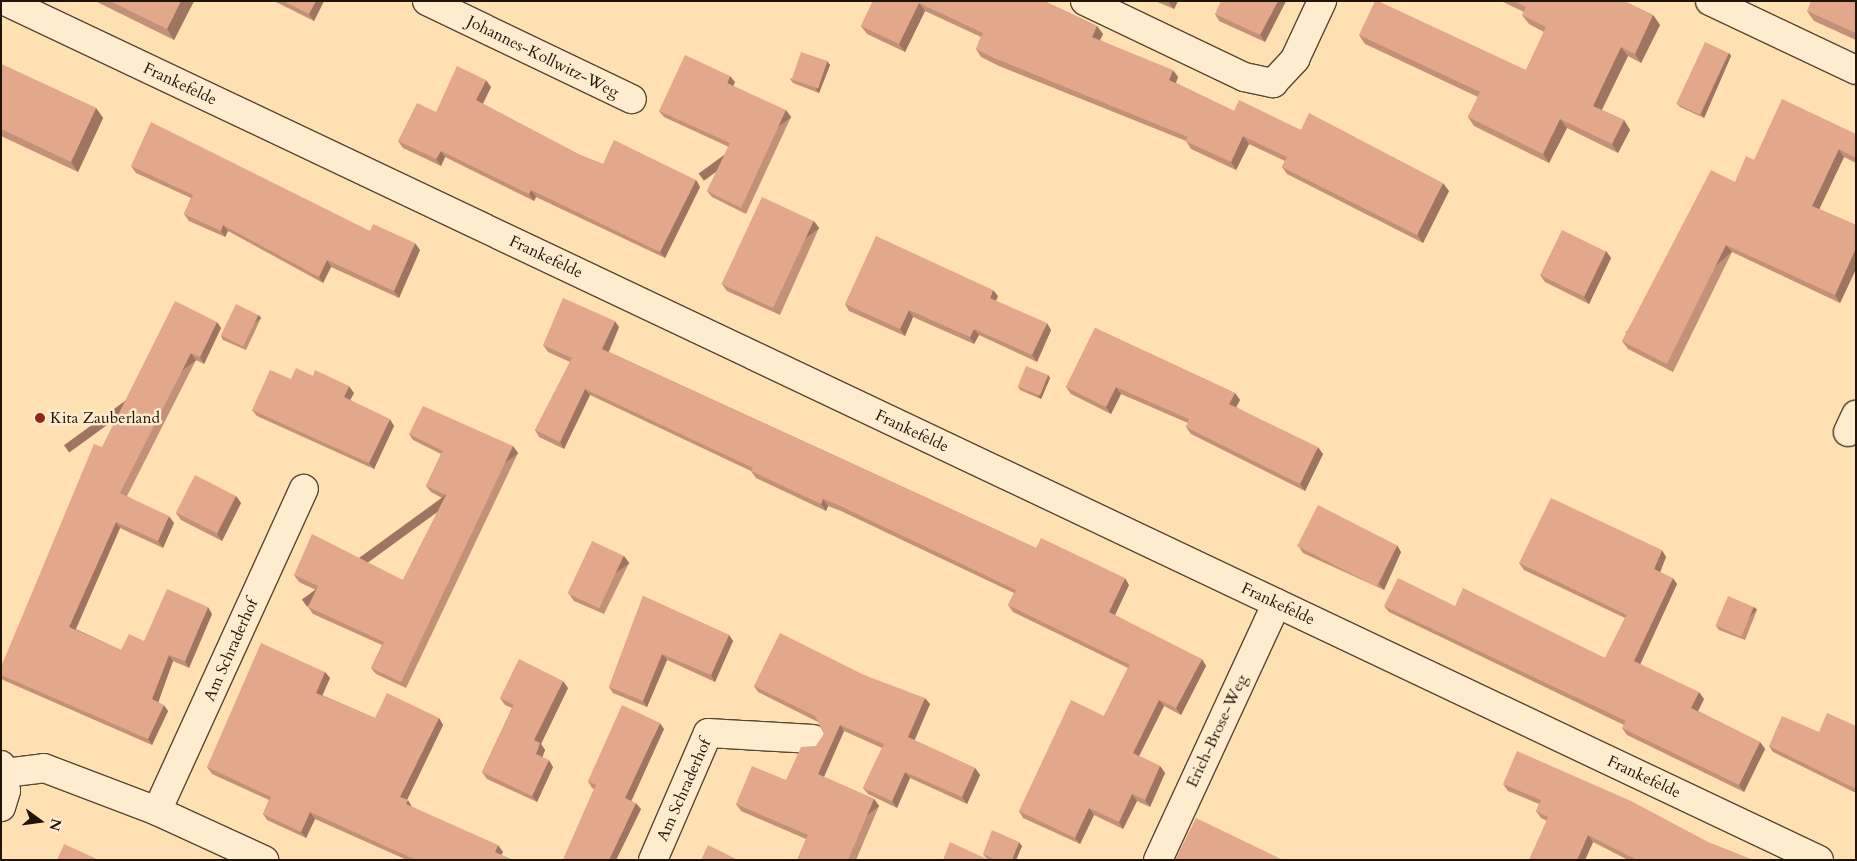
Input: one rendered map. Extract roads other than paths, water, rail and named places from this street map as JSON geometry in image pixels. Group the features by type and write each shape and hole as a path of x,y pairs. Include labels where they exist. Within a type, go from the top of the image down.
{"street":[{"name":"Frankefelde","path":"5,1 1819,860"},
{"name":"Johannes-Kollwitz-Weg","path":"427,1 632,99"},
{"path":"1085,1 1244,77 1273,83 1295,59 1322,1"},
{"path":"1710,1 1856,70"},
{"name":"Am Schraderhof","path":"157,811 304,489"},
{"name":"Erich-Brose-Weg","path":"1158,860 1277,603"},
{"name":"Am Schraderhof","path":"653,860 708,733 813,739"},
{"path":"1,807 3,769 44,768 157,811 255,858"}],"place":[{"name":"Kita Zauberland","path":"40,418"}]}
